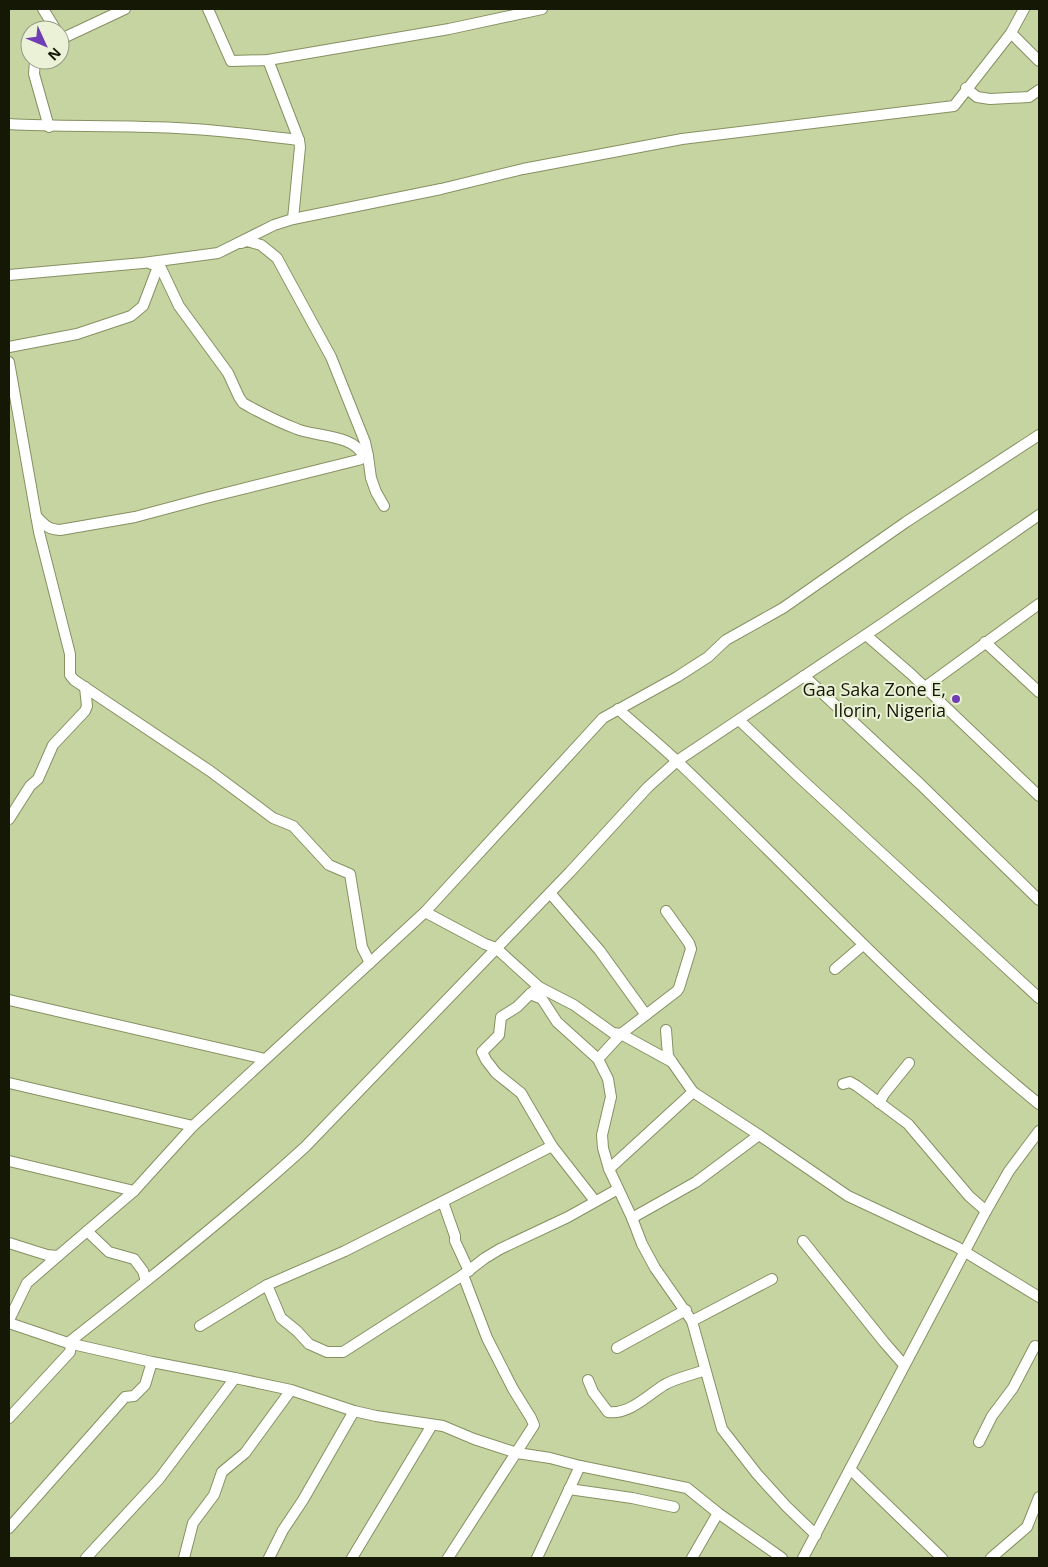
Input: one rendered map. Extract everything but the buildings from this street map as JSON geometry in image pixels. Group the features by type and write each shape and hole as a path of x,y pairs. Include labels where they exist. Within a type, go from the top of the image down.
{"street":[{"path":"43,9 50,20"},
{"path":"70,32 125,9"},
{"path":"208,9 231,61 268,60 449,29 542,9"},
{"path":"218,253 293,219 442,189 523,169 682,139 954,106 966,88 1011,33 1024,9"},
{"path":"1011,33 1039,61"},
{"path":"268,60 299,140 300,147 293,219"},
{"path":"34,70 49,127"},
{"path":"966,88 977,97 990,99 1029,97 1039,90"},
{"path":"9,124 49,127 151,126 224,131 299,140"},
{"path":"9,274 143,264 218,253 247,241 261,245 277,258 331,356 365,442 371,478 384,506"},
{"path":"143,264 159,264"},
{"path":"159,264 179,306 228,373 243,403 298,430 348,442 359,449 366,457"},
{"path":"9,347 77,334 131,316 143,306 159,264"},
{"path":"9,365 39,532 70,654 70,674 84,688 210,771 273,818 293,826 329,865 350,874 362,947 370,962"},
{"path":"782,1558 718,1513 687,1488 517,1452 474,1439 444,1426 354,1411 291,1390 69,1344 9,1322 27,1284 134,1190 194,1126 425,912 603,718 677,677 708,657 726,640 783,608 906,522 1039,435"},
{"path":"36,515 52,530 135,517 366,457"},
{"path":"69,1344 305,1147 550,893 648,787 677,761 866,635 1039,515"},
{"path":"925,687 1039,604"},
{"path":"866,635 925,687 1039,796"},
{"path":"985,642 1039,692"},
{"path":"804,676 919,783 1039,900"},
{"path":"9,819 30,786 38,779 53,746 85,711 87,706 84,688"},
{"path":"618,709 677,761 902,983 1039,1104"},
{"path":"739,720 1039,998"},
{"path":"550,893 600,951 646,1015"},
{"path":"598,1059 621,1034 677,991 691,950 689,943 666,911"},
{"path":"425,912 496,948 539,987 574,1005 613,1033 621,1034 672,1062"},
{"path":"835,969 863,945"},
{"path":"539,987 517,1007 501,1017 499,1035 482,1052 496,1072 521,1093 552,1146 595,1201"},
{"path":"530,994 542,999 557,1022 598,1059 608,1079 611,1097 602,1135 603,1148 609,1169 650,1260 692,1320 722,1429 757,1474 816,1535"},
{"path":"9,1000 265,1059"},
{"path":"666,1030 668,1056 693,1092 848,1196 964,1250 1039,1297"},
{"path":"879,1103 909,1063"},
{"path":"843,1084 850,1082 857,1086 908,1124 964,1189 986,1211"},
{"path":"9,1083 194,1126"},
{"path":"609,1169 693,1092"},
{"path":"803,1558 964,1250 1009,1171 1039,1130"},
{"path":"632,1218 696,1182 759,1135"},
{"path":"200,1326 267,1286 345,1251 552,1146"},
{"path":"9,1161 134,1190"},
{"path":"267,1286 281,1318 308,1344 328,1352 338,1353 348,1350 500,1249 618,1189"},
{"path":"443,1202 487,1338 534,1425 448,1558"},
{"path":"87,1231 109,1252 134,1259 143,1271 146,1281"},
{"path":"803,1241 904,1365"},
{"path":"9,1243 47,1255 58,1256"},
{"path":"692,1320 772,1279"},
{"path":"617,1348 686,1310"},
{"path":"9,1418 70,1352 69,1344"},
{"path":"979,1442 992,1416 1013,1388 1038,1344"},
{"path":"9,1528 125,1397 134,1396 145,1385 152,1362"},
{"path":"588,1380 593,1392 608,1412 616,1413 646,1399 665,1385 705,1370"},
{"path":"86,1558 159,1480 235,1378"},
{"path":"184,1558 193,1523 214,1495 222,1472 245,1453 291,1390"},
{"path":"269,1558 354,1411"},
{"path":"352,1558 432,1425"},
{"path":"537,1558 580,1466"},
{"path":"850,1468 942,1558"},
{"path":"569,1489 632,1498 674,1507"},
{"path":"1027,1527 1039,1497"},
{"path":"692,1558 718,1513"},
{"path":"992,1558 1027,1527 1039,1521"}],"place":[{"name":"Gaa Saka Zone E, Ilorin, Nigeria","path":"956,699"}]}
